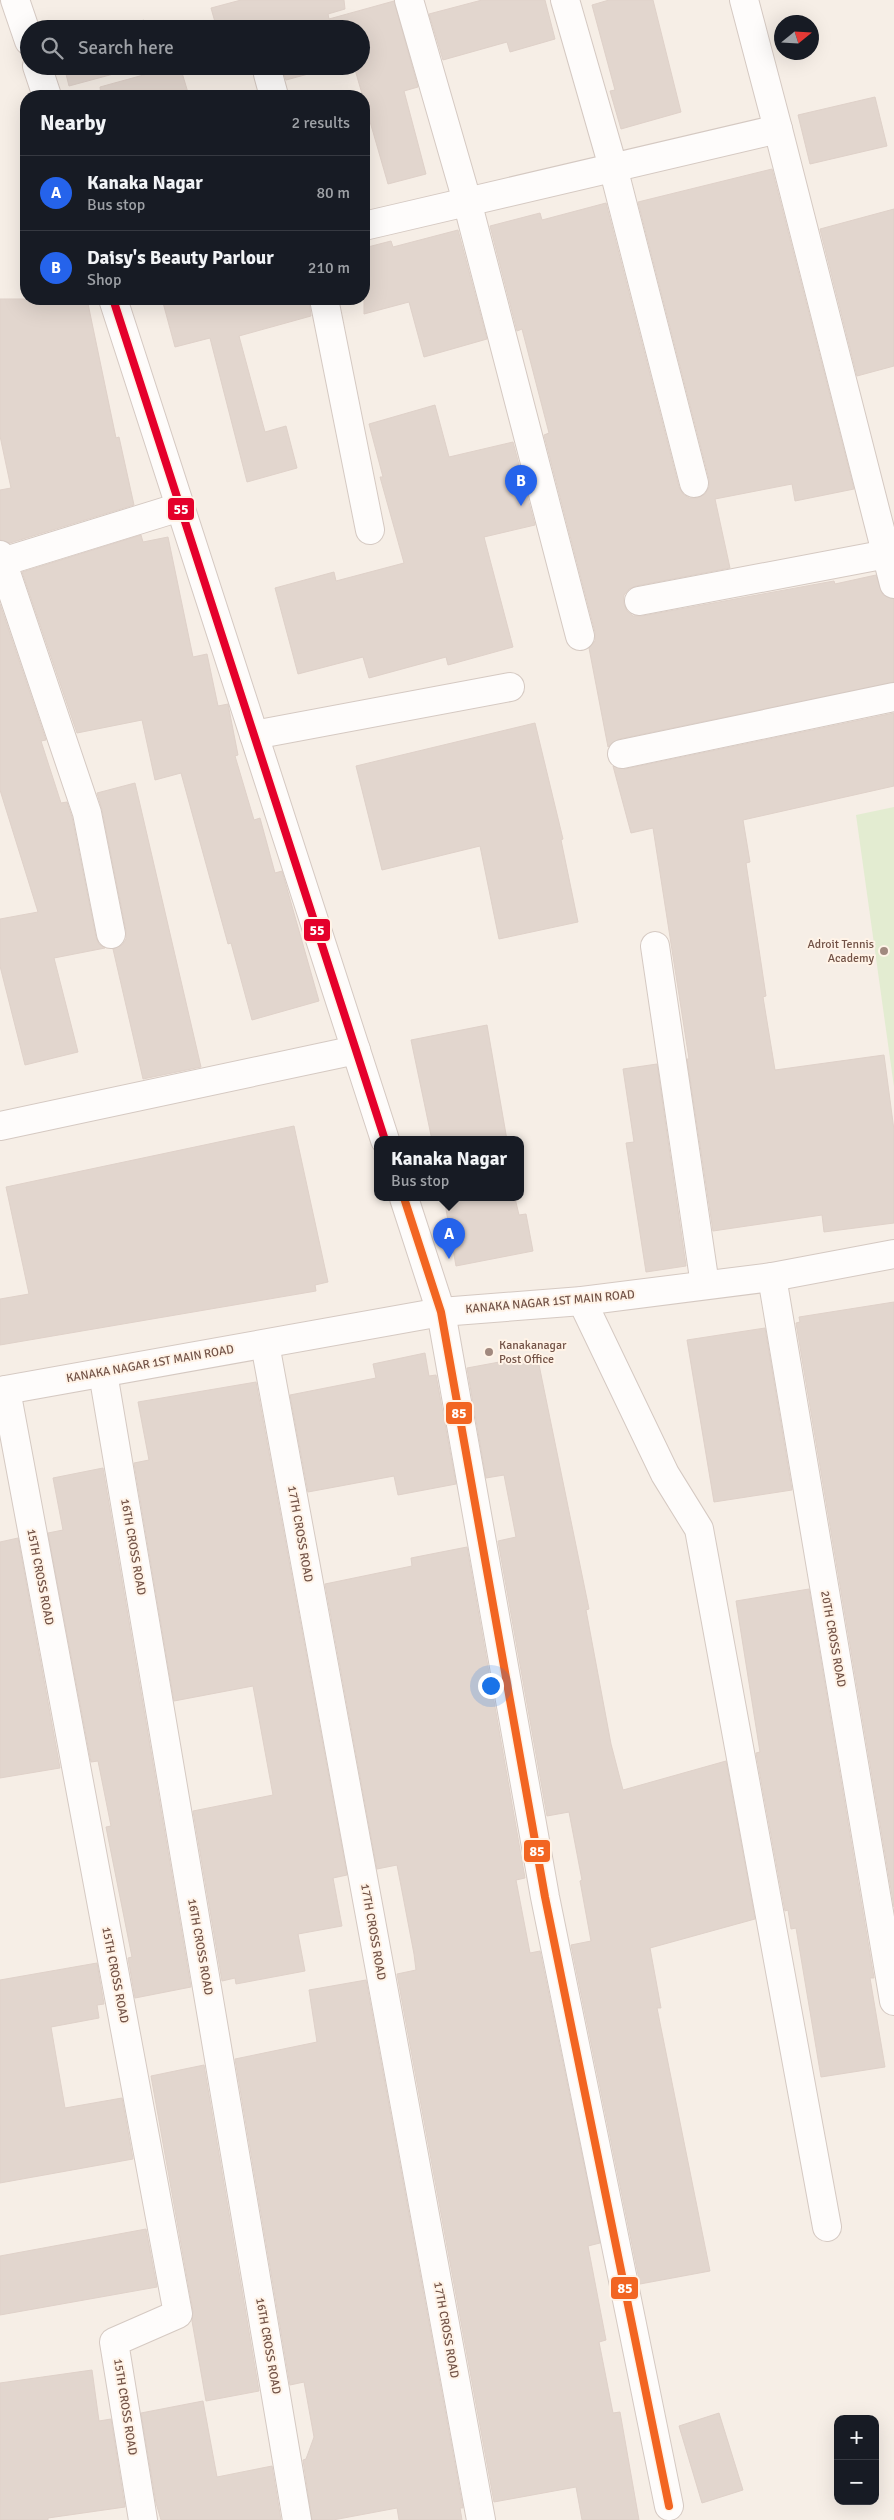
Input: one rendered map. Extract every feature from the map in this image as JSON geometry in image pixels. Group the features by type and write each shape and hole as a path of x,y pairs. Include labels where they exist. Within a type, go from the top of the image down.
{"street":[{"path":"16,0 22,20"},
{"path":"408,0 467,201 580,636"},
{"path":"565,0 613,167 694,483"},
{"path":"744,0 894,584"},
{"path":"40,75 45,90"},
{"path":"370,225 778,129"},
{"path":"114,305 384,1136"},
{"path":"325,305 370,530"},
{"path":"111,934 88,813 3,571 180,507"},
{"path":"639,601 887,554"},
{"path":"254,735 510,687"},
{"path":"622,754 894,697"},
{"path":"655,946 705,1285"},
{"path":"0,1126 356,1050"},
{"path":"405,1201 440,1312 545,1897 669,2506"},
{"name":"KANAKA NAGAR 1ST MAIN ROAD","path":"3,1391 440,1312 582,1301 772,1277 894,1254"},
{"name":"20TH CROSS ROAD","path":"772,1277 894,2002"},
{"path":"582,1301 665,1474 699,1529 826,2227"},
{"name":"17TH CROSS ROAD","path":"265,1344 481,2520"},
{"name":"16TH CROSS ROAD","path":"104,1373 297,2520"},
{"name":"15TH CROSS ROAD","path":"3,1391 178,2314 114,2342 143,2520"}],"green space":[{"name":"Adroit Tennis Academy","path":"894,807 894,1087 856,815"}],"building":[{"path":"241,0 344,0 345,9 328,14 329,19 394,1 418,87 404,91 426,174 388,184 370,122 370,90 361,90 357,75 370,75 370,20 214,20 211,8"},
{"path":"482,0 545,0 555,39 510,52 507,42 443,60 429,14"},
{"path":"609,0 653,0 681,112 621,129 610,91 615,90 592,5"},
{"path":"66,75 110,75 69,86"},
{"path":"143,75 183,75 187,90 100,90 100,87"},
{"path":"284,75 305,75 286,80"},
{"path":"875,97 887,146 810,164 798,115"},
{"path":"772,169 854,489 795,501 792,484 715,499 730,568 636,586 629,589 624,595 624,604 627,611 633,616 642,616 834,581 835,584 876,575 883,595 894,599 894,682 619,739 608,747 589,648 595,641 595,632 544,435 549,433 522,329 517,331 490,226 540,213 542,220 606,203 679,487 683,494 689,498 697,498 705,494 709,487 709,479 638,202"},
{"path":"894,209 894,366 857,376 820,229"},
{"path":"458,230 487,339 424,357 409,302 364,314 364,305 370,305 370,246 391,241 393,247"},
{"path":"0,299 20,299 20,305 88,305 116,438 119,437 134,505 10,543 0,540 0,490 11,488 0,436"},
{"path":"164,305 310,305 311,316 239,336 265,432 286,426 297,468 247,482 210,338 175,347"},
{"path":"435,405 449,457 513,442 535,525 484,537 513,647 448,665 446,657 369,678 363,657 298,674 275,588 334,572 336,581 404,563 380,477 383,477 369,424"},
{"path":"141,535 143,542 168,537 193,657 207,654 218,706 228,704 238,755 235,756 254,820 260,818 275,873 282,871 319,1001 252,1020 231,943 228,944 181,773 155,780 142,720 77,733 22,572"},
{"path":"0,604 46,740 41,741 61,803 67,802 72,817 96,937 99,944 105,948 54,958 78,1052 25,1065 0,966 0,919 38,912 0,790"},
{"path":"894,713 894,786 743,820 750,862 746,863 766,996 763,997 775,1070 884,1055 894,1130 894,1223 824,1232 822,1215 713,1231 687,1059 689,1059 653,828 631,833 613,766 625,769"},
{"path":"535,723 563,839 561,840 578,922 499,939 480,846 382,870 356,766"},
{"path":"135,783 201,1067 143,1079 113,949 122,945 126,939 126,931 97,793"},
{"path":"487,1025 506,1136 431,1136 411,1040"},
{"path":"657,1064 686,1266 646,1272 626,1143 634,1142 623,1069"},
{"path":"294,1126 328,1282 315,1285 316,1291 0,1345 0,1299 29,1294 6,1187"},
{"path":"445,1201 516,1201 519,1215 526,1214 533,1251 456,1266"},
{"path":"894,1302 894,1907 796,1323 800,1322 799,1317"},
{"path":"765,1328 792,1490 714,1502 687,1340"},
{"path":"425,1353 429,1376 436,1375 456,1484 398,1495 394,1476 308,1492 290,1395 376,1378 373,1364"},
{"path":"537,1355 589,1609 586,1610 611,1744 623,1790 726,1761 755,1919 650,1948 661,2008 657,2008 710,2271 640,2284 571,1945 591,1941 580,1881 582,1880 569,1812 547,1816 498,1541 516,1537 504,1475 486,1478 467,1368"},
{"path":"256,1382 347,1875 333,1878 342,1926 298,1934 305,1971 236,1984 235,1978 222,1981 193,1811 273,1795 253,1686 174,1701 134,1463 149,1460 138,1402"},
{"path":"103,1468 191,1987 135,1998 128,1958 132,1957 106,1827 111,1826 98,1761 91,1762 48,1533 63,1530 53,1478"},
{"path":"18,1538 60,1768 0,1778 0,1542"},
{"path":"467,1547 525,1878 516,1880 530,1953 540,1951 600,2243 588,2246 606,2340 599,2342 613,2413 620,2412 639,2520 582,2520 576,2487 494,2502 397,1974 416,1970 414,1954 397,1865 377,1869 325,1584 412,1566 411,1558"},
{"path":"809,1589 874,1978 870,1978 885,2067 821,2077 796,1928 791,1929 788,1910 785,1911 756,1753 760,1752 736,1601"},
{"path":"97,1963 104,2004 97,2005 99,2018 51,2027 65,2108 122,2098 133,2159 0,2183 0,1980"},
{"path":"366,1980 463,2508 460,2508 462,2520 399,2520 397,2508 333,2520 312,2520 303,2460 306,2459 314,2437 304,2382 290,2385 235,2059 317,2042 309,1990"},
{"path":"204,2065 259,2391 206,2401 192,2321 193,2311 151,2076"},
{"path":"146,2229 157,2287 0,2315 0,2256"},
{"path":"92,2370 99,2421 111,2419 125,2507 48,2518 48,2520 0,2520 0,2383"},
{"path":"203,2401 217,2477 272,2466 281,2520 161,2520 156,2503 141,2413"},
{"path":"719,2413 743,2490 702,2503 679,2426"}],"transit line":[{"name":"55","path":"115,305 384,1136"},
{"name":"85","path":"405,1201 441,1312 545,1897 669,2506"}],"place":[{"name":"Daisy's Beauty Parlour","path":"521,506"},
{"name":"Adroit Tennis Academy","path":"884,951"},
{"name":"Kanaka Nagar","path":"449,1259"},
{"name":"Kanakanagar Post Office","path":"489,1352"}]}
